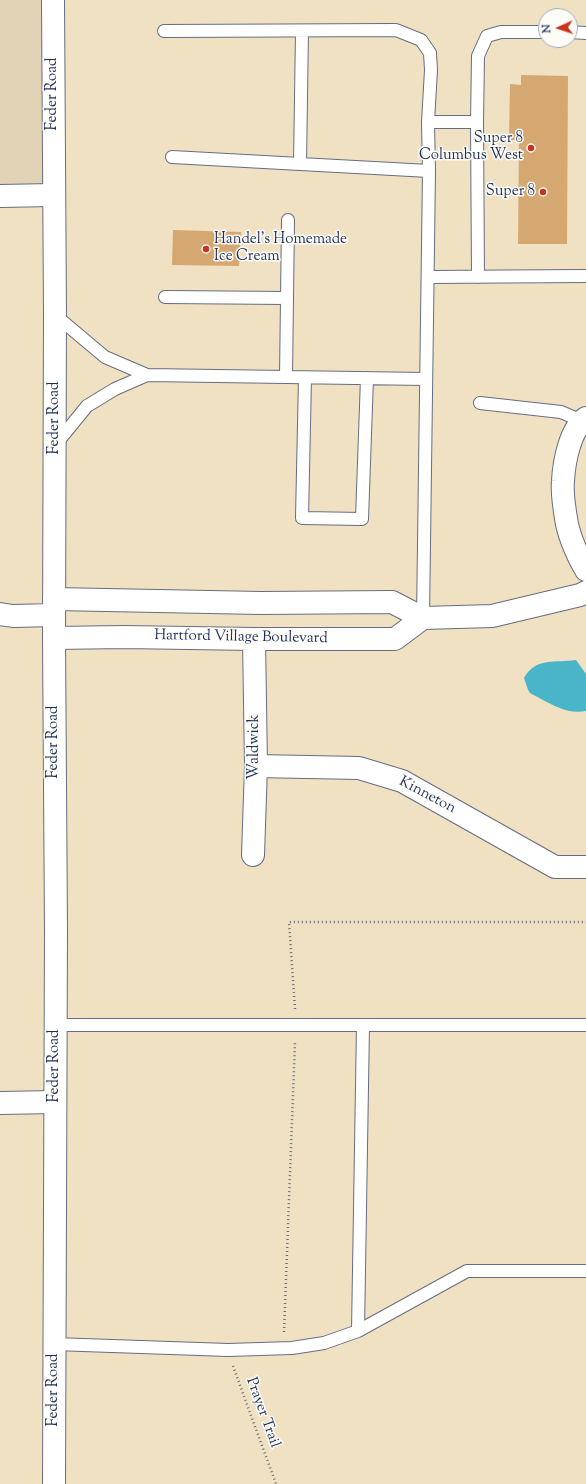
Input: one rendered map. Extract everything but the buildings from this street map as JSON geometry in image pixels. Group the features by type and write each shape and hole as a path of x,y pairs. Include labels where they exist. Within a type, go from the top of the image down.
{"street":[{"name":"Feder Road","path":"53,0 55,315 54,1484"},
{"path":"0,196 54,195"},
{"path":"584,420 569,444 563,481 567,524 580,559 586,570"},
{"path":"0,614 13,616 54,607 392,602 423,618 492,616 580,595 586,592"},
{"name":"Hartford Village Boulevard","path":"54,638 395,638 423,618"},
{"name":"Waldwick","path":"253,854 256,766 254,639"},
{"name":"Kinneton","path":"256,766 359,768 402,781 555,867 586,867"},
{"path":"0,1103 55,1102"}],"lane":[{"path":"300,164 302,30"},
{"path":"164,31 396,30 420,40 430,54 423,618"},
{"path":"478,276 478,56 487,36 501,32 538,32"},
{"path":"428,122 477,122"},
{"path":"172,157 429,171"},
{"path":"286,377 288,220"},
{"path":"428,277 586,276"},
{"path":"165,297 287,298"},
{"path":"55,315 105,357 148,375 426,379"},
{"path":"55,446 87,406 115,389 148,375"},
{"path":"305,378 302,518 362,519 367,378"},
{"path":"480,403 561,412 584,420"},
{"path":"55,1025 586,1025"},
{"path":"358,1331 363,1025"},
{"path":"54,1344 228,1350 292,1348 324,1343 358,1331 467,1271 586,1271"}],"path":[{"name":"Prayer Trail","path":"228,1350 276,1484"}],"shaded area":[{"path":"0,0 53,0 53,195 0,196"}],"water":[{"path":"576,660 586,674 586,711 568,711 552,705 530,693 524,678 534,667 547,662"}],"place":[{"name":"Super 8 Columbus West","path":"531,148"},
{"name":"Super 8","path":"543,192"},
{"name":"Handel's Homemade Ice Cream","path":"206,249"}]}
